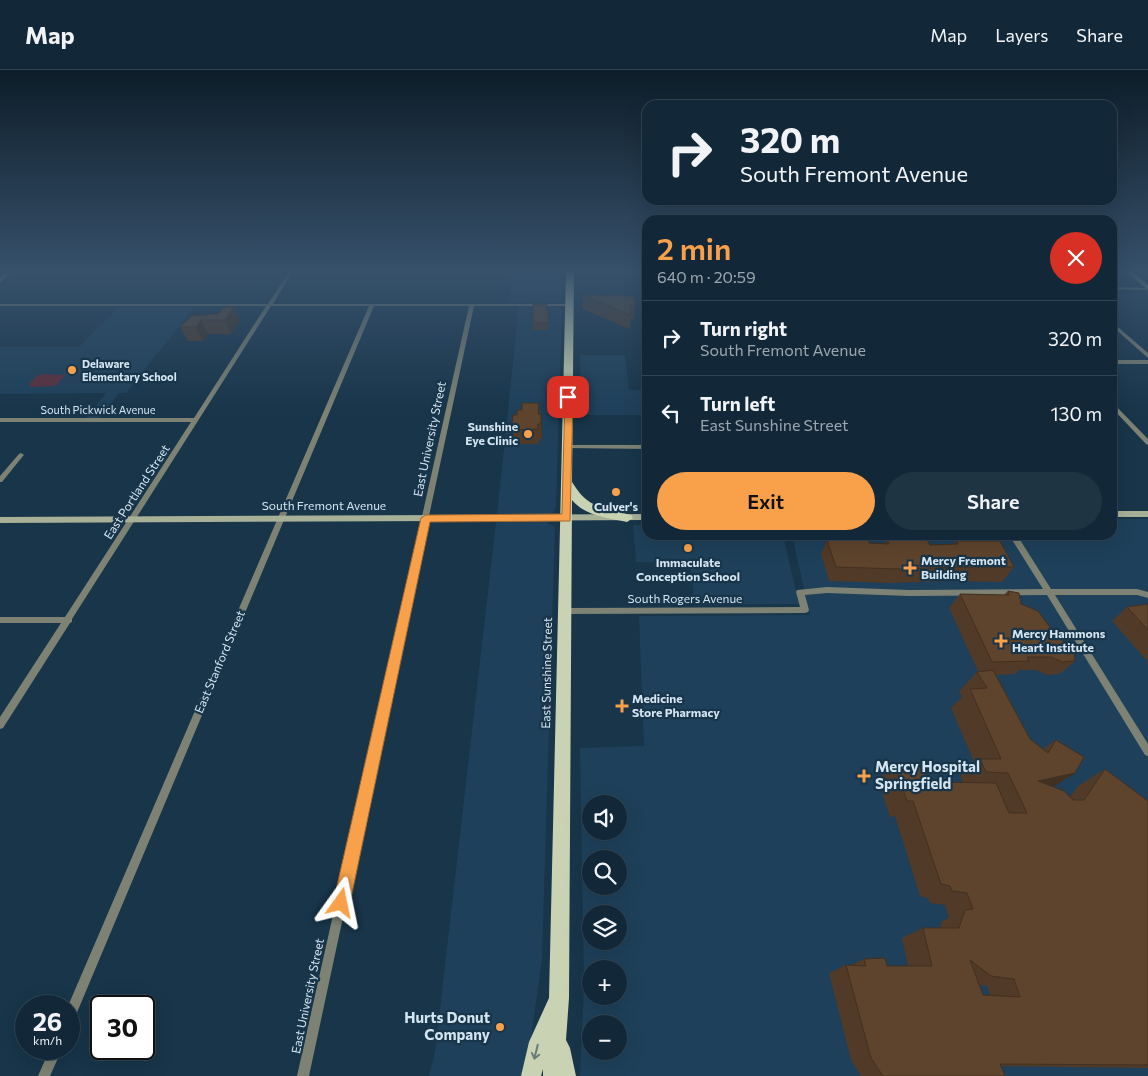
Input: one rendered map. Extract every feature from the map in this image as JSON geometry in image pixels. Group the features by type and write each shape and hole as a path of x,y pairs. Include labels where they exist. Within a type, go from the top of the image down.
{"main road":[{"name":"East Sunshine Street","path":"553,1076 559,998 570,317"},
{"path":"567,483 576,500 584,506 627,518"},
{"path":"531,1076 539,1042 559,998"},
{"path":"557,1033 566,1076"}],"street":[{"name":"East Portland Street","path":"0,725 262,317"},
{"name":"East Stanford Street","path":"79,995 367,317"},
{"name":"East University Street","path":"303,1076 469,317"},
{"path":"1117,328 1148,356"},
{"path":"1117,362 1148,362"},
{"path":"1117,409 1148,443"},
{"name":"South Pickwick Avenue","path":"0,420 196,420"},
{"path":"568,447 642,447"},
{"path":"0,480 21,455"},
{"path":"1117,514 1148,514"},
{"name":"South Fremont Avenue","path":"0,520 642,517"},
{"path":"1016,540 1148,752"},
{"name":"South Rogers Avenue","path":"566,611 805,610 800,592 827,590 909,593 1048,593"},
{"path":"1048,593 1137,592 1148,595"},
{"path":"0,620 69,620"},
{"path":"44,1076 51,1060"}],"shaded area":[{"name":"Delaware Elementary School","path":"108,317 186,317 126,393 119,393 100,418 86,418 106,393 0,394 0,347 79,347"},
{"path":"518,317 562,317 556,507 553,513 542,515 497,515"},
{"path":"580,355 625,355 629,390 642,390 642,415 581,415"},
{"path":"42,374 66,375 55,386 31,387 29,384"},
{"name":"Mercy Hospital Springfield","path":"1117,519 1148,519 1148,1076 580,1076 582,1030 582,1060 627,1060 627,1015 583,1015 583,1005 627,1005 627,960 584,960 583,950 627,950 627,905 583,905 582,895 627,895 627,850 582,850 582,866 580,748 644,746 639,616 810,615 793,540 1117,540"},
{"path":"496,522 546,522 555,527 542,959 526,1076 429,1076 435,1052"},
{"path":"633,525 642,525 642,540 784,540 799,604 695,605 690,563 636,562"}],"building":[{"path":"191,317 227,317 225,320 201,320 196,327 180,327"},
{"path":"533,317 548,317 548,323 533,323"},
{"path":"522,403 539,403 538,414 541,414 541,424 538,424 538,429 516,430 516,425 512,425 513,415 517,415 517,410 522,410"},
{"path":"827,540 868,540 869,543 889,544 887,540 927,540 930,545 958,544 957,541 1000,541 1014,567 899,569 836,567"},
{"path":"1008,591 1019,593 1021,604 1038,611 1057,637 1074,648 1075,661 1062,662 1051,657 1027,657 1029,661 992,662 960,594 1009,595"},
{"path":"1148,604 1148,630 1127,607"},
{"name":"Mercy Hospital Springfield","path":"993,670 1030,739 1048,753 1056,740 1084,757 1075,773 1038,781 1064,791 1073,800 1084,800 1105,769 1148,801 1148,1065 1000,1064 1005,1076 883,1076 871,1058 846,965 866,966 864,959 885,958 887,966 932,966 923,928 959,928 965,910 973,909 967,893 952,891 950,886 941,884 913,801 907,801 894,763 917,763 932,782 996,783 1009,813 1027,813 1008,773 986,772 980,759 1001,759 970,689 987,688 977,672","holes":["970,960 991,976 1014,979 1020,997 983,995"]}],"place":[{"name":"Delaware Elementary School","path":"72,370"},
{"name":"Sunshine Eye Clinic","path":"528,434"},
{"name":"Culver's","path":"616,492"},
{"name":"Immaculate Conception School","path":"688,548"},
{"name":"Mercy Fremont Building","path":"910,568"},
{"name":"Mercy Hammons Heart Institute","path":"1001,641"},
{"name":"Medicine Store Pharmacy","path":"622,706"},
{"name":"Mercy Hospital Springfield","path":"864,776"},
{"name":"Hurts Donut Company","path":"500,1027"}],"route":[{"path":"341,903 426,518 567,518 568,397"}]}
